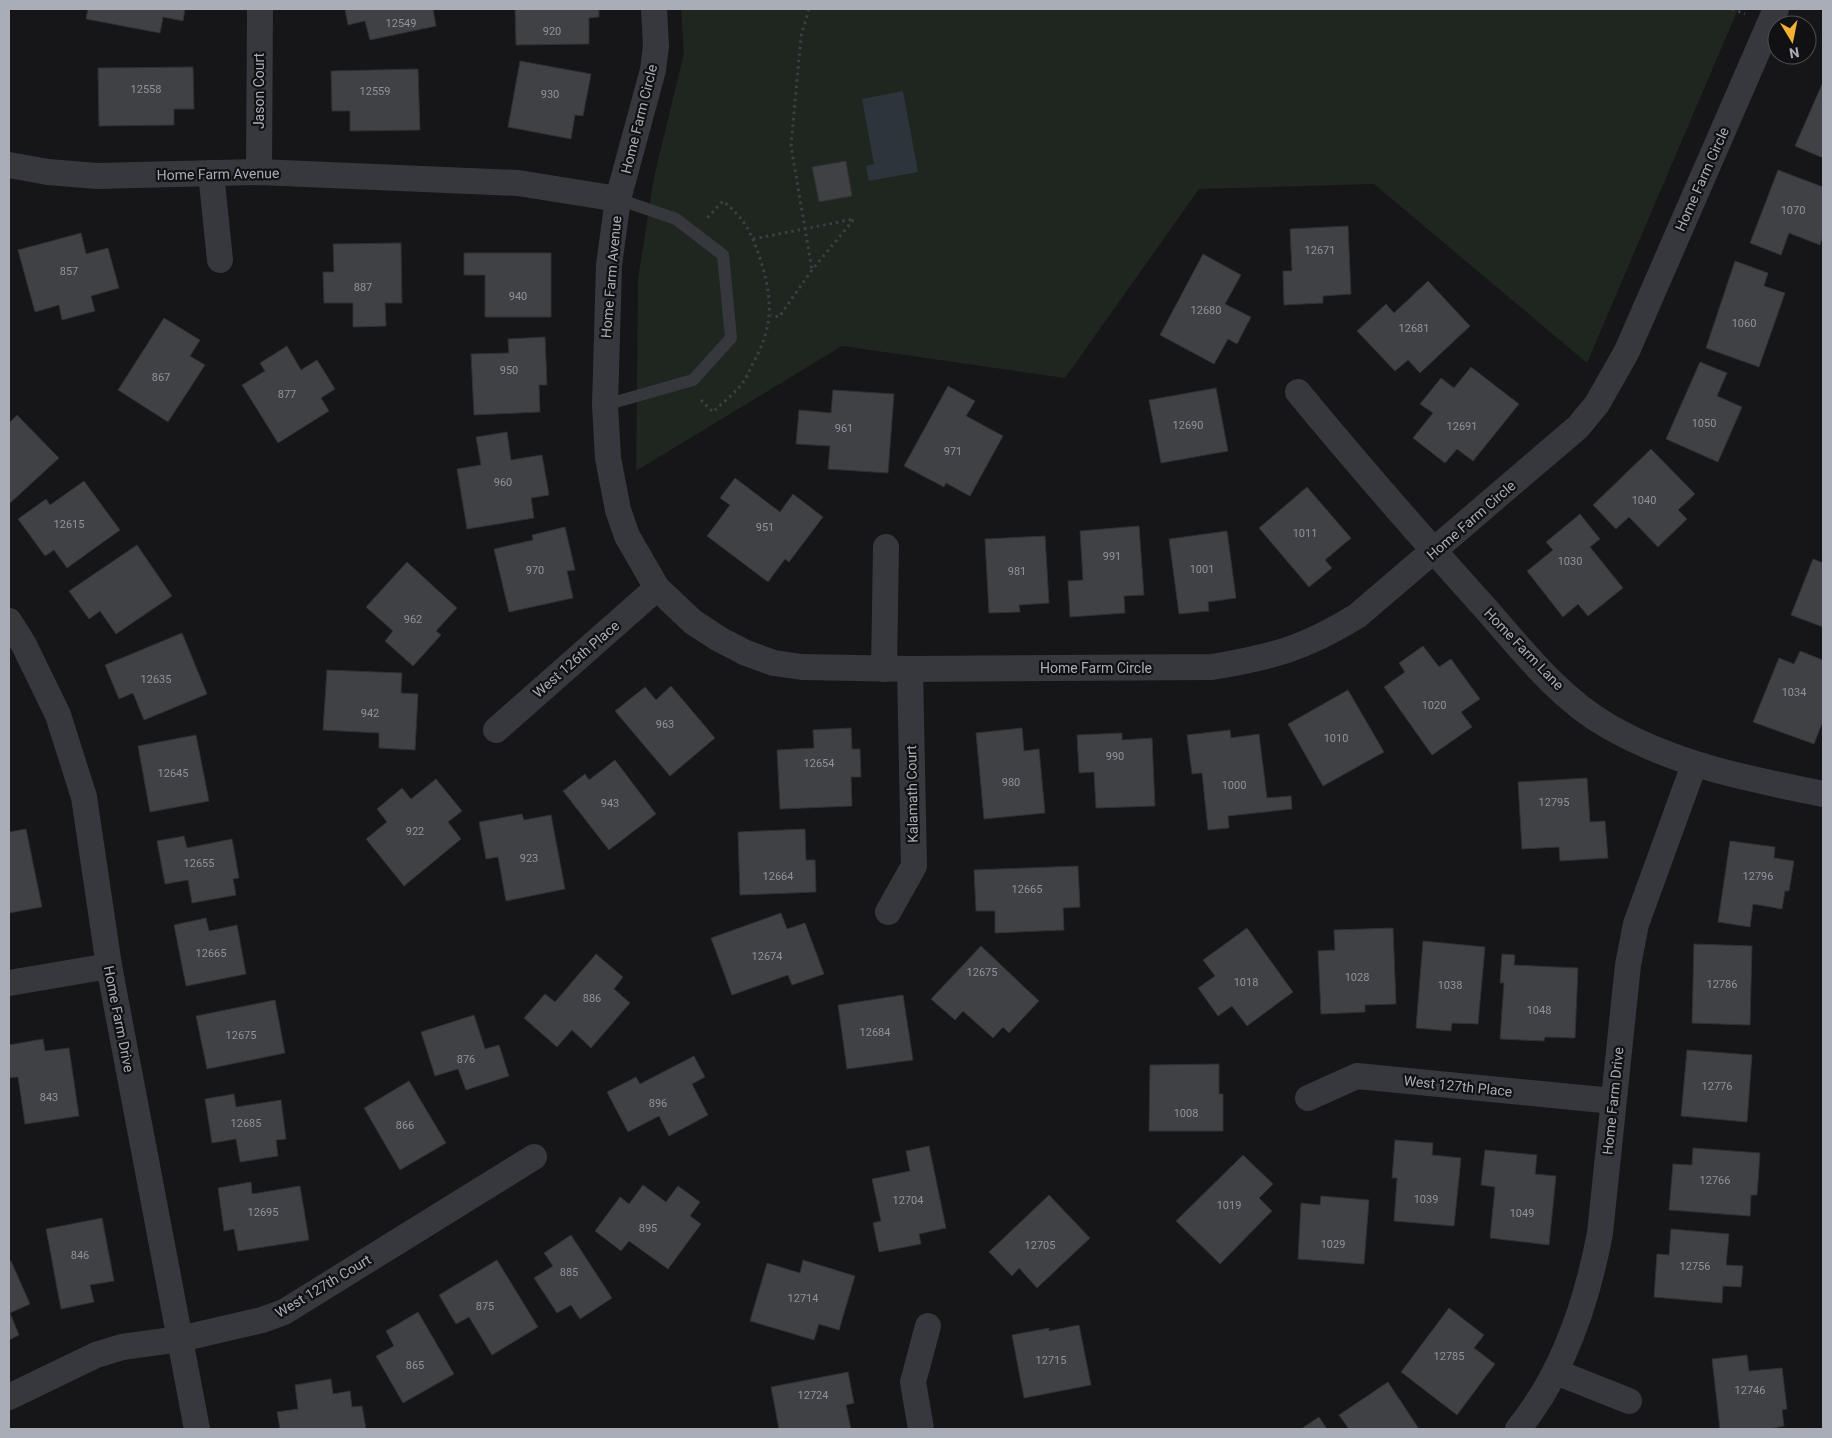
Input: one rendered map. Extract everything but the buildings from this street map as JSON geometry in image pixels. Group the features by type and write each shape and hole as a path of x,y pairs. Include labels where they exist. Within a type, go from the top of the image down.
{"street":[{"name":"Jason Court","path":"259,172 260,9"},
{"name":"Home Farm Circle","path":"618,199 653,70 656,46 654,9"},
{"name":"Home Farm Circle","path":"910,669 1212,667 1256,660 1290,650 1332,631 1357,616 1578,427 1597,404 1627,351 1776,9"},
{"name":"Home Farm Avenue","path":"9,165 48,172 97,176 259,172 518,183 618,199 607,301 605,405 608,458 618,510 627,536 657,588 693,622 719,639 746,653 774,663 802,668 910,669"},
{"path":"212,174 220,260"},
{"name":"Home Farm Lane","path":"1298,392 1434,552 1518,646 1575,702 1606,725 1630,739 1694,765 1823,794"},
{"path":"884,669 886,547"},
{"name":"West 126th Place","path":"496,730 657,588"},
{"name":"Home Farm Drive","path":"9,621 24,645 58,715 84,797 109,966 197,1429"},
{"name":"Kalamath Court","path":"888,912 914,866 910,669"},
{"name":"Home Farm Drive","path":"1518,1429 1534,1410 1556,1372 1585,1296 1595,1259 1600,1233 1628,965 1636,924 1694,765"},
{"path":"9,983 109,966"},
{"name":"West 127th Place","path":"1308,1098 1357,1076 1613,1101"},
{"name":"West 127th Court","path":"9,1398 96,1355 122,1347 180,1339 262,1320 284,1312 534,1157"},
{"path":"921,1429 913,1382 928,1326"},
{"path":"1556,1372 1629,1401"}],"lane":[{"path":"605,405 693,380 731,338 722,255 676,219 618,199"}],"path":[{"path":"809,9 801,36 790,146 812,270"},
{"path":"753,239 854,219 812,270 779,317 771,315"}],"shaded area":[{"path":"681,9 1738,9 1587,363 1374,184 1199,189 1065,378 842,346 636,471 638,279 654,177 684,53"},
{"path":"903,91 918,172 869,181 866,166 874,164 862,99"}]}
